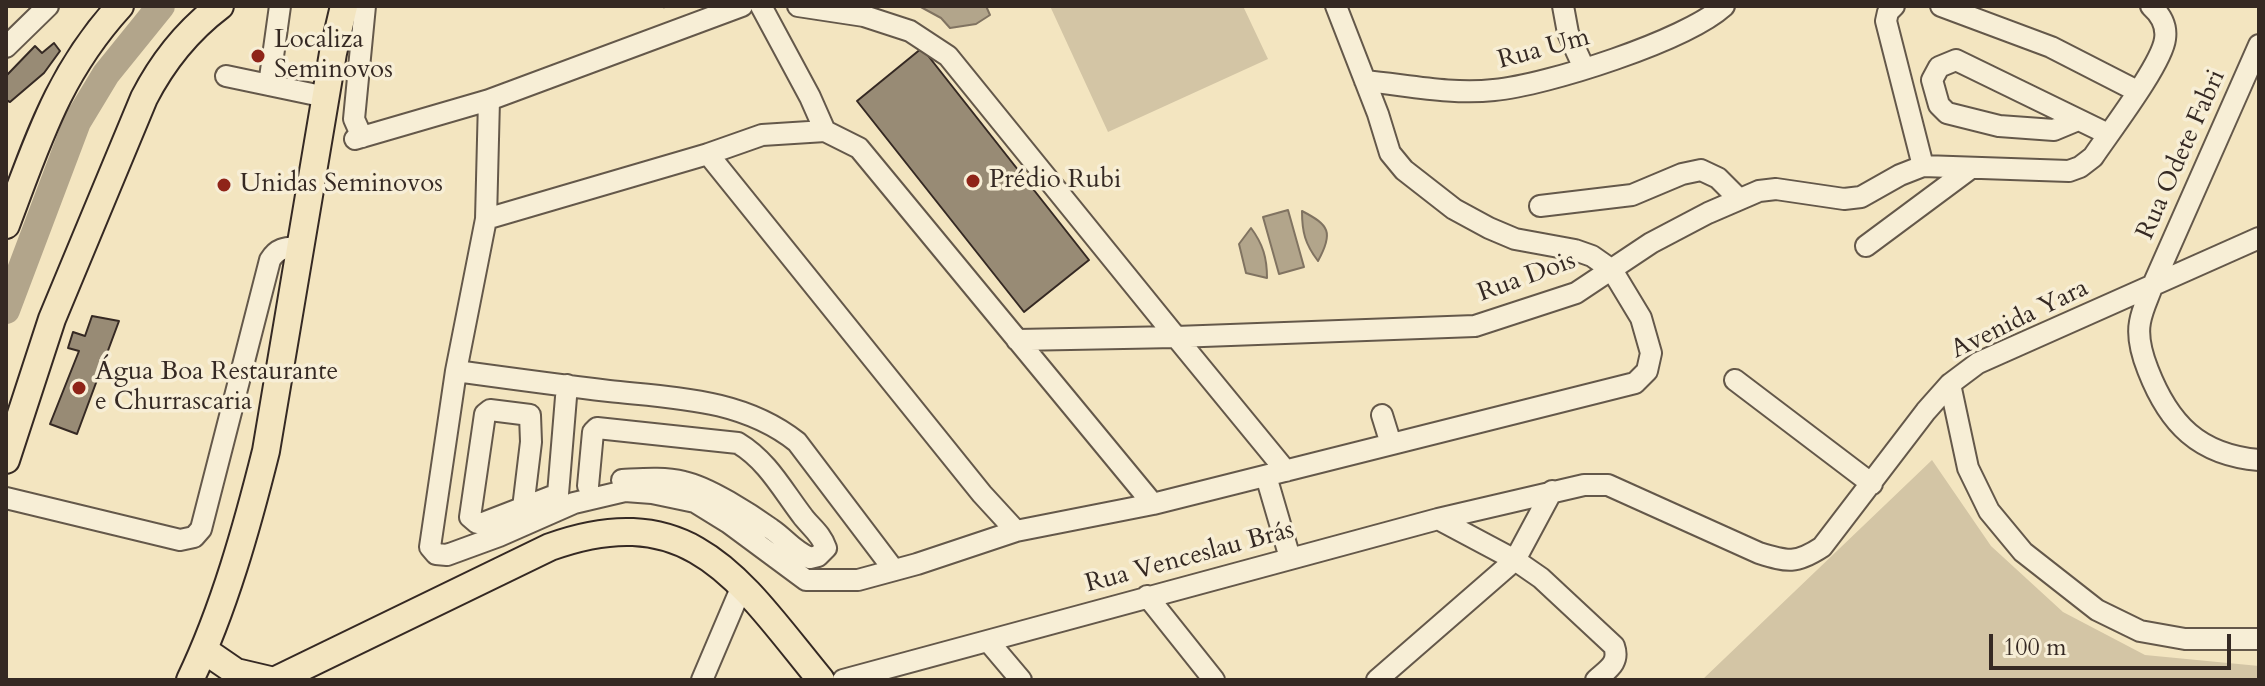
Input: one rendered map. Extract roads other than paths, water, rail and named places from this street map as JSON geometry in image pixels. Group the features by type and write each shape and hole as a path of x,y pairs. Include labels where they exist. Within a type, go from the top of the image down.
{"main road":[{"path":"6,225 51,107 69,72 120,6"},
{"path":"6,460 52,319 144,98 156,74 178,45 200,21 220,6"},
{"path":"330,6 333,53"},
{"path":"190,680 204,650 250,515 266,451 333,53 344,6"},
{"path":"204,650 236,672 273,680 550,547 596,533 641,534 684,542 720,564 821,680"}],"street":[{"path":"6,47 48,6"},
{"path":"269,85 280,6"},
{"path":"365,6 354,119 359,138 489,100 742,6"},
{"path":"761,6 825,131"},
{"path":"798,6 864,16 910,31 948,56 1176,337 1276,473 1290,558"},
{"path":"489,100 486,219 456,371 430,547 436,554 447,555 574,503 625,491 652,493 695,502 806,580 858,580 1016,531 1153,504 1635,383 1647,371 1651,353 1641,318 1612,270 1592,256 1575,250 1515,239 1454,209 1404,170 1390,153 1336,6"},
{"path":"1563,6 1568,33 1584,68"},
{"name":"Rua Um","path":"1365,81 1458,91 1495,90 1584,68 1676,35 1724,6"},
{"path":"1894,6 1888,12 1886,21 1923,166"},
{"path":"1941,6 2051,47 2137,91"},
{"name":"Rua Dois","path":"1017,340 1475,326 1576,293 1651,243 1738,198 1759,191 1776,189 1824,197 1861,197 1923,166 2069,171 2093,157 2163,47 2166,37 2164,23 2151,6"},
{"name":"Rua Odete Fabri","path":"2259,45 2254,68 2152,287 2139,323 2141,353 2158,396 2177,424 2203,446 2234,458 2259,460"},
{"path":"2078,120 2054,130 1999,126 1947,113 1939,105 1932,80 1939,67 1956,60 2108,134"},
{"path":"226,76 326,97"},
{"path":"486,219 708,154 762,135 825,131 859,148 1153,504"},
{"path":"708,154 982,494 1016,531"},
{"path":"1866,246 1971,168"},
{"path":"1540,206 1632,195 1682,174 1701,170 1718,178 1738,198"},
{"name":"Avenida Yara","path":"1822,547 1926,411 1950,384 1978,363 2259,238"},
{"path":"6,498 180,540 194,537 201,529 270,260 282,248 301,247"},
{"path":"456,371 691,399 742,411 776,425 797,442 894,570"},
{"path":"1735,380 1872,484"},
{"path":"1950,384 1968,468 1989,511 2023,552 2097,610 2140,631 2185,639 2259,639"},
{"path":"558,494 567,385"},
{"path":"523,508 532,421 530,415 490,410 485,414 470,517 477,523 483,523 523,508 558,494 588,486 656,478 686,482 743,511 775,531 796,552 810,558 818,556 826,548 821,534 807,521 774,475 753,452 738,443 597,428 593,432 588,486"},
{"path":"1382,415 1391,444"},
{"name":"Rua Venceslau Brás","path":"843,680 1438,519 1584,485 1608,485 1759,553 1784,560 1807,557 1822,547"},
{"path":"1377,680 1515,560 1552,491"},
{"path":"1438,519 1515,560 1541,578 1614,646 1614,665 1596,680"},
{"path":"702,680 742,586"},
{"path":"1147,596 1214,680"},
{"path":"988,641 1021,680"}],"waterway":[{"path":"6,310 77,122 106,74 161,6"}],"place":[{"name":"Localiza Seminovos","path":"258,56"},
{"name":"Prédio Rubi","path":"973,181"},
{"name":"Unidas Seminovos","path":"224,185"},
{"name":"Água Boa Restaurante e Churrascaria","path":"79,388"}]}
